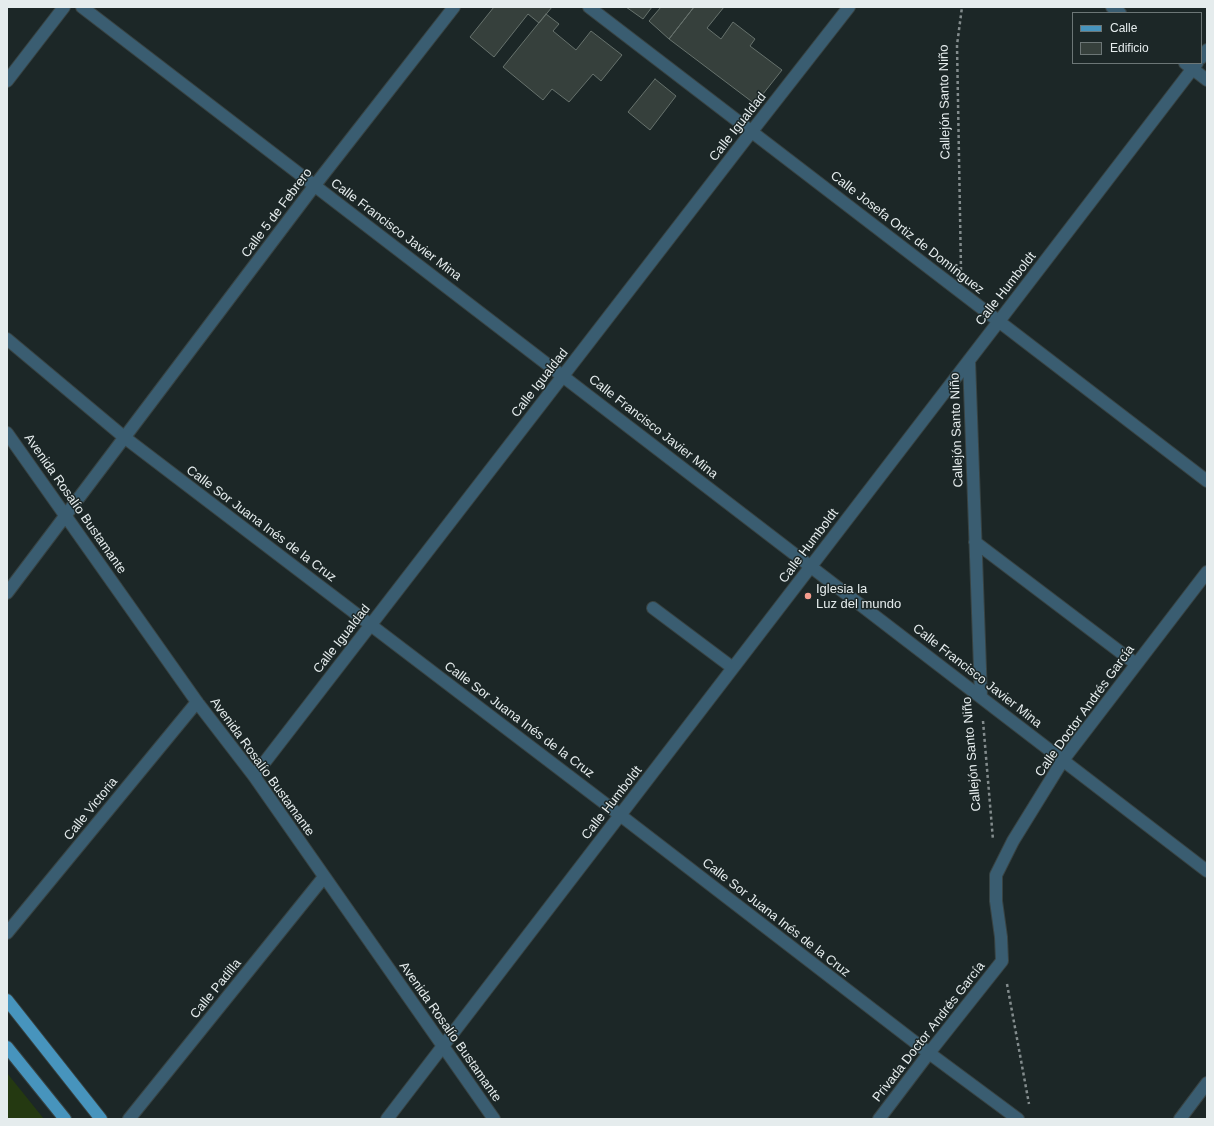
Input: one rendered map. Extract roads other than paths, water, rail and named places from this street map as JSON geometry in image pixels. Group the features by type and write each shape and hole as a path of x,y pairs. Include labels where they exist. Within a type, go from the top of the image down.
{"main road":[{"path":"7,1000 101,1119"},
{"path":"7,1047 65,1119"}],"street":[{"path":"7,81 64,7"},
{"name":"Calle Francisco Javier Mina","path":"82,7 1207,871"},
{"name":"Calle 5 de Febrero","path":"7,592 315,186 454,7"},
{"name":"Calle Josefa Ortiz de Domínguez","path":"589,7 1207,481"},
{"name":"Calle Igualdad","path":"254,776 849,7"},
{"path":"1192,65 1207,80"},
{"name":"Calle Humboldt","path":"387,1119 999,321 1192,65"},
{"name":"Calle Sor Juana Inés de la Cruz","path":"7,339 124,437 620,815 929,1053 1018,1119"},
{"name":"Callejón Santo Niño","path":"969,360 981,697"},
{"name":"Avenida Rosalío Bustamante","path":"7,433 198,702 254,776 494,1119"},
{"path":"975,542 1136,664"},
{"name":"Calle Doctor Andrés García","path":"1002,961 1001,937 996,901 996,875 1013,841 1063,760 1207,572"},
{"path":"653,608 733,668"},
{"name":"Calle Victoria","path":"7,934 198,702"},
{"name":"Calle Padilla","path":"129,1119 324,877"},
{"name":"Privada Doctor Andrés García","path":"879,1119 1002,961"},
{"path":"1180,1119 1207,1083"}],"place":[{"name":"Iglesia la Luz del mundo","path":"808,596"}]}
